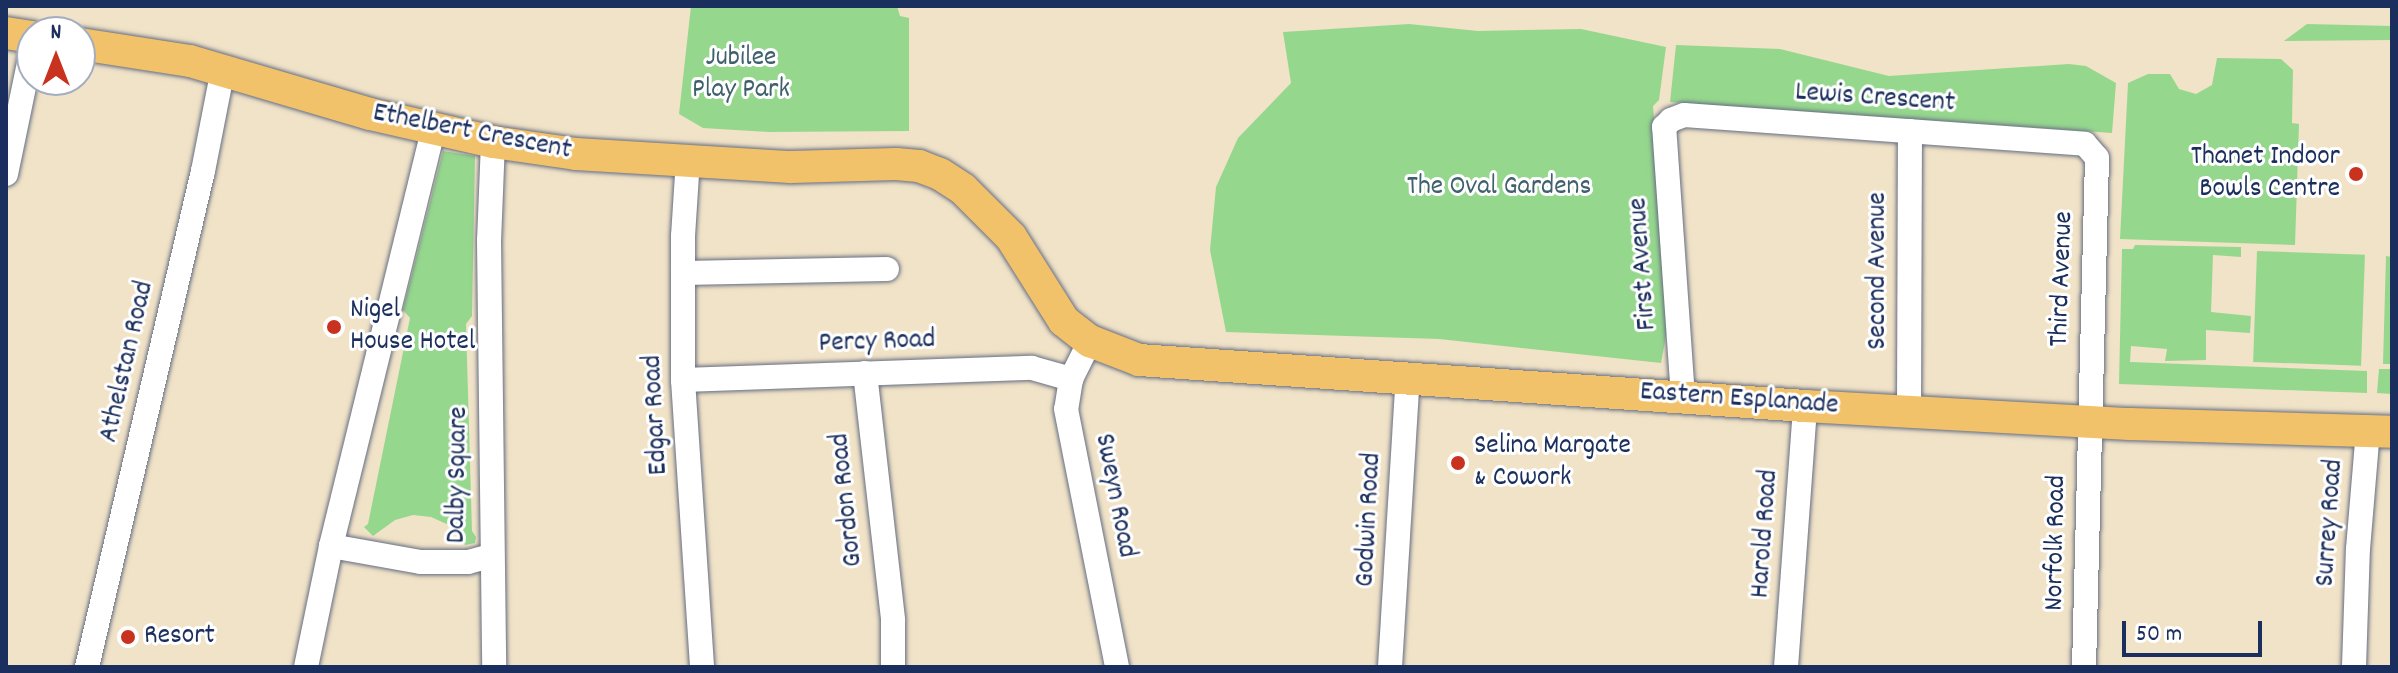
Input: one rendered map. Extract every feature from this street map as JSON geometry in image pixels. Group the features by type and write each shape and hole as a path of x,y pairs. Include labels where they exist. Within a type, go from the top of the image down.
{"main road":[{"name":"Ethelbert Crescent","path":"96,47 223,69 433,130 493,142 576,154 791,167 896,164 940,174 963,189 1020,247 1052,307 1090,341"},
{"name":"Eastern Esplanade","path":"1090,341 1139,360 1408,376 1805,406 2380,432"}],"street":[{"name":"Athelstan Road","path":"87,667 203,171 223,69"},
{"path":"6,174 22,96"},
{"name":"Lewis Crescent","path":"1664,127 1684,115 2085,144"},
{"name":"First Avenue","path":"1664,127 1683,397"},
{"path":"306,667 331,546 433,130"},
{"name":"Second Avenue","path":"1909,411 1910,131"},
{"name":"Dalby Square","path":"331,546 421,562 468,562 491,556 489,240 493,142"},
{"name":"Third Avenue","path":"2085,144 2097,158 2089,421"},
{"name":"Edgar Road","path":"688,159 683,273 683,380 702,667"},
{"path":"683,273 887,269"},
{"name":"Sweyn Road","path":"1090,341 1071,379 1066,409 1117,667"},
{"name":"Percy Road","path":"683,380 1032,368 1071,379"},
{"name":"Gordon Road","path":"865,373 893,620 893,667"},
{"name":"Godwin Road","path":"1390,667 1408,376"},
{"name":"Harold Road","path":"1786,667 1805,406"},
{"name":"Norfolk Road","path":"2084,667 2089,421"},
{"name":"Surrey Road","path":"2354,667 2358,549 2380,432"},
{"path":"491,556 494,667"},
{"name":"Gordon Road","path":"893,620 912,667"}],"green space":[{"name":"Jubilee Play Park","path":"691,6 897,6 900,16 909,18 909,131 769,132 703,128 679,114"},
{"name":"The Oval Gardens","path":"1409,24 1478,31 1581,29 1666,47 1659,100 1653,106 1669,319 1661,363 1439,339 1226,332 1210,250 1216,187 1238,138 1291,83 1283,32"},
{"path":"2307,24 2392,26 2392,40 2284,41"},
{"path":"1676,45 1780,49 1889,76 2069,64 2086,66 2116,83 2112,133 1670,102"},
{"path":"2217,58 2281,59 2293,70 2292,123 2299,124 2295,245 2120,239 2128,83 2148,74 2170,74 2179,89 2196,94 2212,85"},
{"path":"443,151 475,156 472,316 466,324 472,531 476,537 475,543 465,545 449,525 431,517 413,515 395,520 373,536 364,527 368,524 410,318 403,310"},
{"path":"2135,245 2241,247 2241,257 2213,255 2211,312 2251,316 2250,333 2206,330 2206,360 2165,361 2167,349 2131,346 2130,362 2367,371 2367,393 2119,384 2122,249 2133,249"},
{"path":"2257,251 2365,255 2361,366 2253,362"},
{"path":"2386,256 2392,257 2392,364 2383,364"},
{"path":"2379,369 2392,369 2392,394 2377,393"}],"place":[{"name":"Thanet Indoor Bowls Centre","path":"2356,174"},
{"name":"Nigel House Hotel","path":"334,327"},
{"name":"Selina Margate & Cowork","path":"1458,463"},
{"name":"Resort","path":"128,637"}]}
